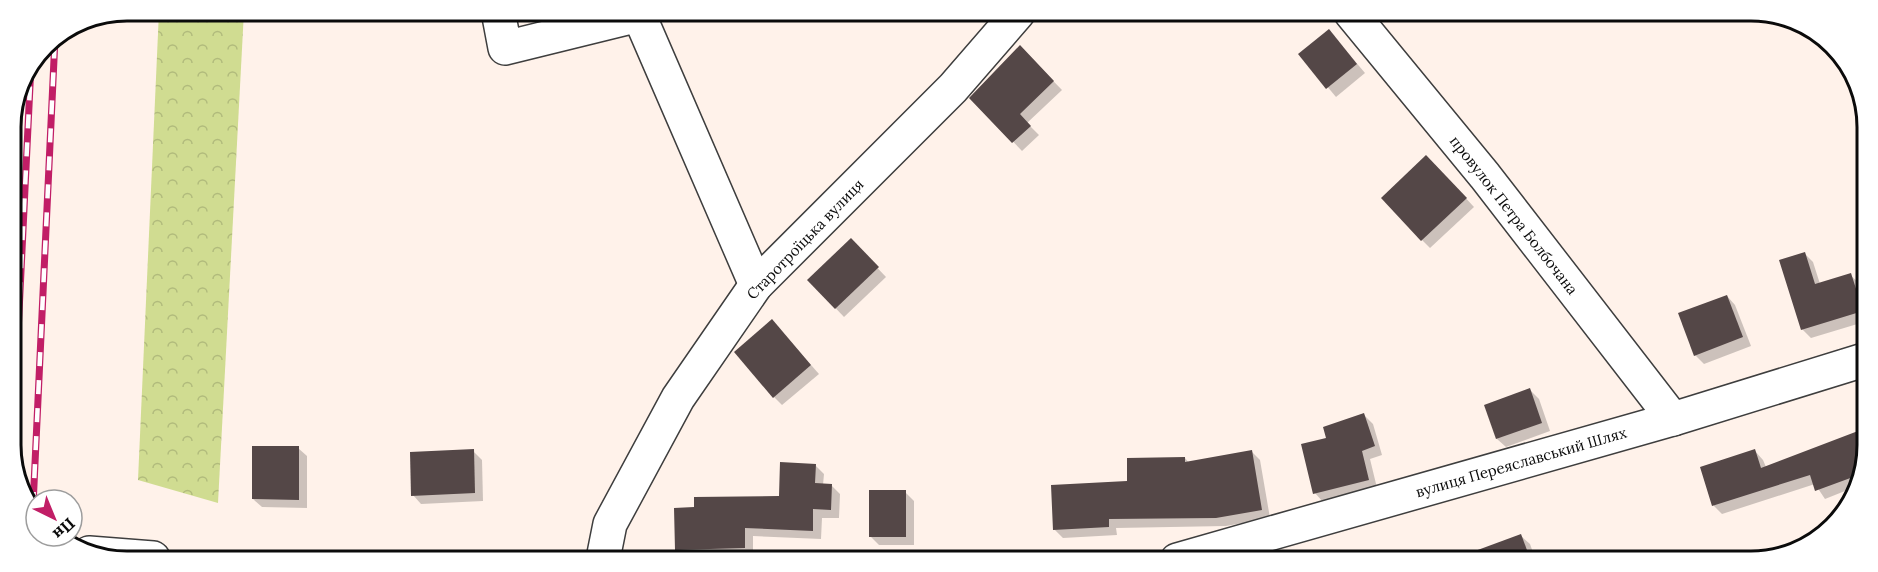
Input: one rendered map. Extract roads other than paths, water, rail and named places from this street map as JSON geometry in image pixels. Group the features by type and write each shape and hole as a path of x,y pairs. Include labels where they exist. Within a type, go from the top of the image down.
{"street":[{"path":"500,21 505,48 615,21"},
{"path":"642,21 756,285"},
{"name":"Старотроїцька вулиця","path":"605,551 610,524 678,399 756,285 953,88 1011,21"},
{"name":"провулок Петра Болбочана","path":"1358,21 1485,176 1673,419"},
{"name":"вулиця Переяславський Шлях","path":"1209,551 1673,419 1857,362"}],"railway":[{"path":"34,488 54,50"},
{"path":"21,271 30,84"}]}
